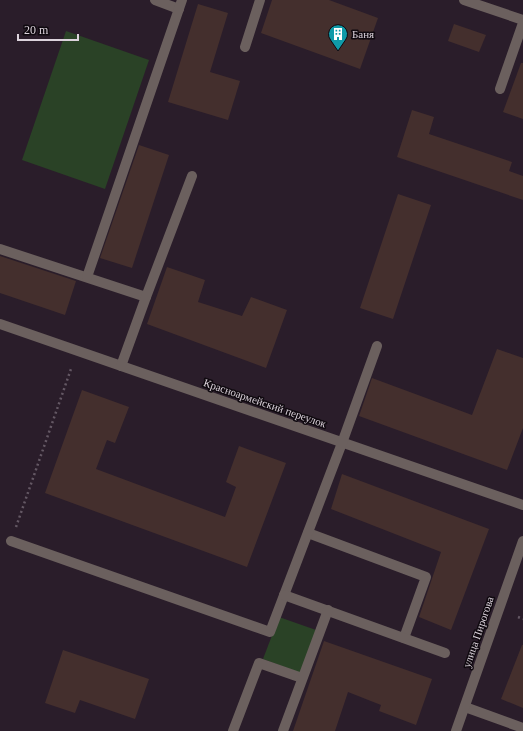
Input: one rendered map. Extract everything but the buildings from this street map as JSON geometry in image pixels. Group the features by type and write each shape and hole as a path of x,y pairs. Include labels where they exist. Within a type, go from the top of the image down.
{"street":[{"path":"87,277 180,4 155,0"},
{"path":"245,47 260,0"},
{"path":"464,0 523,22 500,89"},
{"path":"122,366 146,297 192,176"},
{"path":"0,249 146,297"},
{"name":"Красноармейский переулок","path":"0,324 523,505"},
{"path":"11,541 270,632 342,443 377,346"},
{"path":"308,533 426,577 404,638"},
{"name":"улица Пирогова","path":"456,731 523,541"},
{"path":"284,594 445,653"},
{"path":"283,731 328,610"},
{"path":"233,731 259,663 302,678"},
{"path":"465,707 523,728"}],"path":[{"path":"11,541 71,369"},
{"path":"518,617 523,619"}],"green space":[{"path":"66,31 149,60 105,189 22,160"},
{"path":"279,617 316,630 300,673 263,659"}],"place":[{"name":"Баня","path":"338,51"}]}
